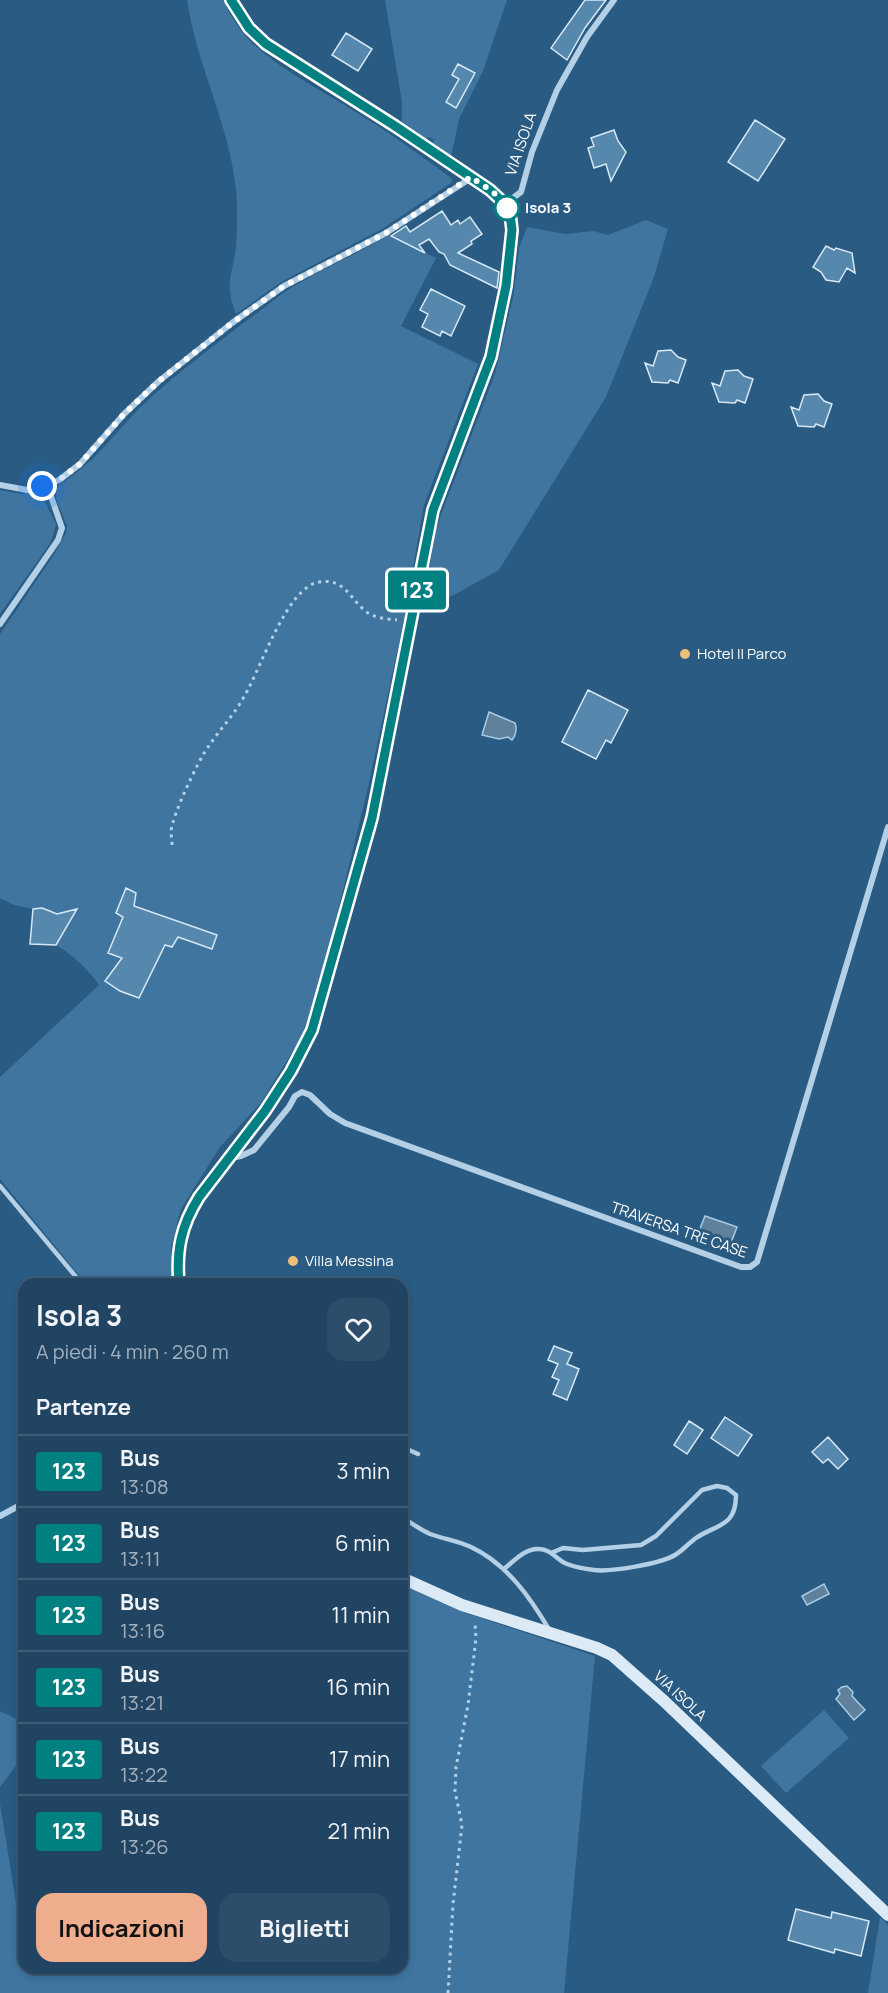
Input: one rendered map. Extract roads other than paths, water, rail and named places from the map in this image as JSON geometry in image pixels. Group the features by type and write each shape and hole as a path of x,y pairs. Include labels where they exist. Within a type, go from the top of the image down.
{"street":[{"path":"179,1278 179,1245 190,1212 265,1111 291,1071 312,1030 372,818 433,510 483,378 499,322 506,286 512,230 510,214 505,204 471,177 395,126 266,44 249,28 231,0"},
{"name":"VIA ISOLA","path":"505,204 521,192 532,152 557,90 587,37 614,0"},
{"path":"0,485 27,489 59,480 80,464 124,414 159,381 232,323 284,286 386,233 471,177"},
{"path":"0,624 58,540 62,528 47,485"},
{"name":"TRAVERSA TRE CASE","path":"230,1158 254,1150 296,1096 302,1092 310,1095 330,1114 345,1123 741,1267 750,1267 757,1262 888,827"},
{"path":"0,1516 18,1506"},
{"name":"VIA ISOLA","path":"408,1581 475,1609 597,1648 612,1655 888,1915"}],"lane":[{"path":"0,1186 77,1278"},
{"path":"408,1450 418,1454"},
{"path":"504,1569 528,1551 539,1548 565,1563 595,1570 624,1569 674,1556 698,1537 718,1528 730,1518 736,1505 736,1495 727,1488 717,1486 702,1490 656,1536 641,1545 583,1550 563,1548 551,1553"},
{"path":"408,1521 428,1533 471,1547 504,1569 537,1608 552,1633"}],"place":[{"name":"Isola 3","path":"507,208"},
{"name":"Hotel Il Parco","path":"685,654"},
{"name":"Villa Messina","path":"293,1261"}]}
